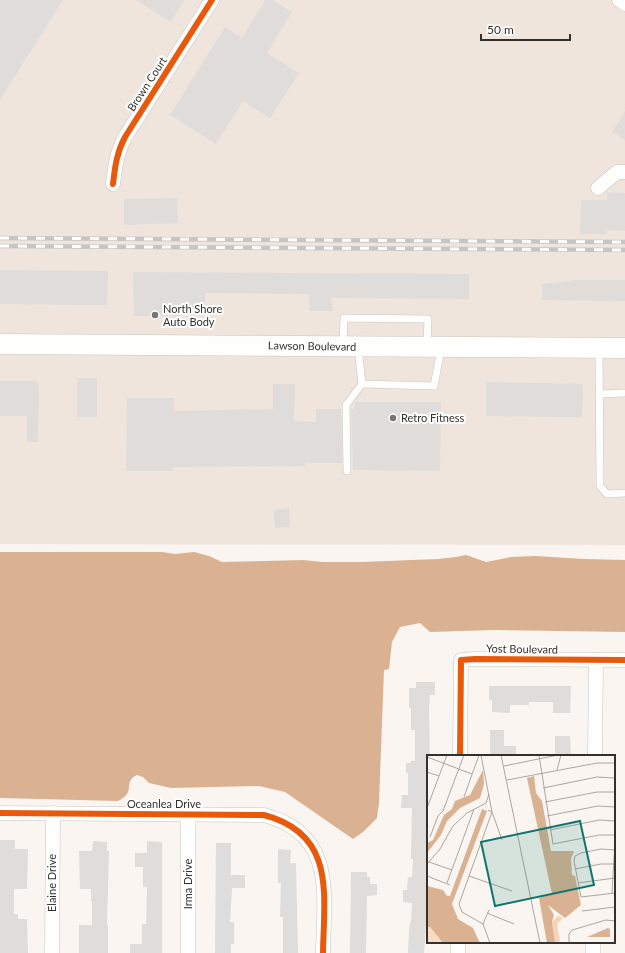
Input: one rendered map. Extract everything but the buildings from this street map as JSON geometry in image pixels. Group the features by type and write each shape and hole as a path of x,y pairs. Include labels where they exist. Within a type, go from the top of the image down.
{"main road":[{"name":"Lawson Boulevard","path":"0,344 625,348"}],"street":[{"name":"Brown Court","path":"113,184 117,157 125,137 212,0"},
{"path":"619,0 625,4"},
{"path":"598,188 617,172 625,172"},
{"name":"Yost Boulevard","path":"460,755 460,660 625,660"},
{"path":"595,755 596,660"},
{"name":"Oceanlea Drive","path":"0,813 264,815 276,818 290,825 305,838 315,851 321,867 324,894 323,953"},
{"name":"Elaine Drive","path":"52,813 52,953"},
{"name":"Irma Drive","path":"188,814 188,953"}],"lane":[{"path":"344,318 428,319 434,347 434,386 362,384 344,318"},
{"path":"599,348 600,486 608,494 625,493"},
{"path":"347,471 346,405 362,384"},
{"path":"600,394 625,393"}],"shaded area":[{"path":"0,0 625,0 625,545 0,544"},
{"path":"0,552 162,552 175,554 194,552 209,556 222,562 303,560 322,562 362,562 438,559 466,555 486,562 511,557 535,556 625,560 625,632 494,630 430,632 420,623 400,627 392,642 389,669 384,670 379,803 377,818 363,832 353,839 285,792 259,786 171,788 149,783 143,777 137,775 130,781 127,794 124,798 118,801 0,798"}],"railway":[{"path":"0,238 625,242"},
{"path":"0,246 625,250"}],"cycle path":[{"path":"113,184 117,159 125,137 212,0"},
{"path":"460,755 461,660 625,660"},
{"path":"0,813 264,815 287,824 304,836 315,851 321,869 324,888 323,953"}],"place":[{"name":"North Shore Auto Body","path":"155,315"},
{"name":"Retro Fitness","path":"393,418"}]}
